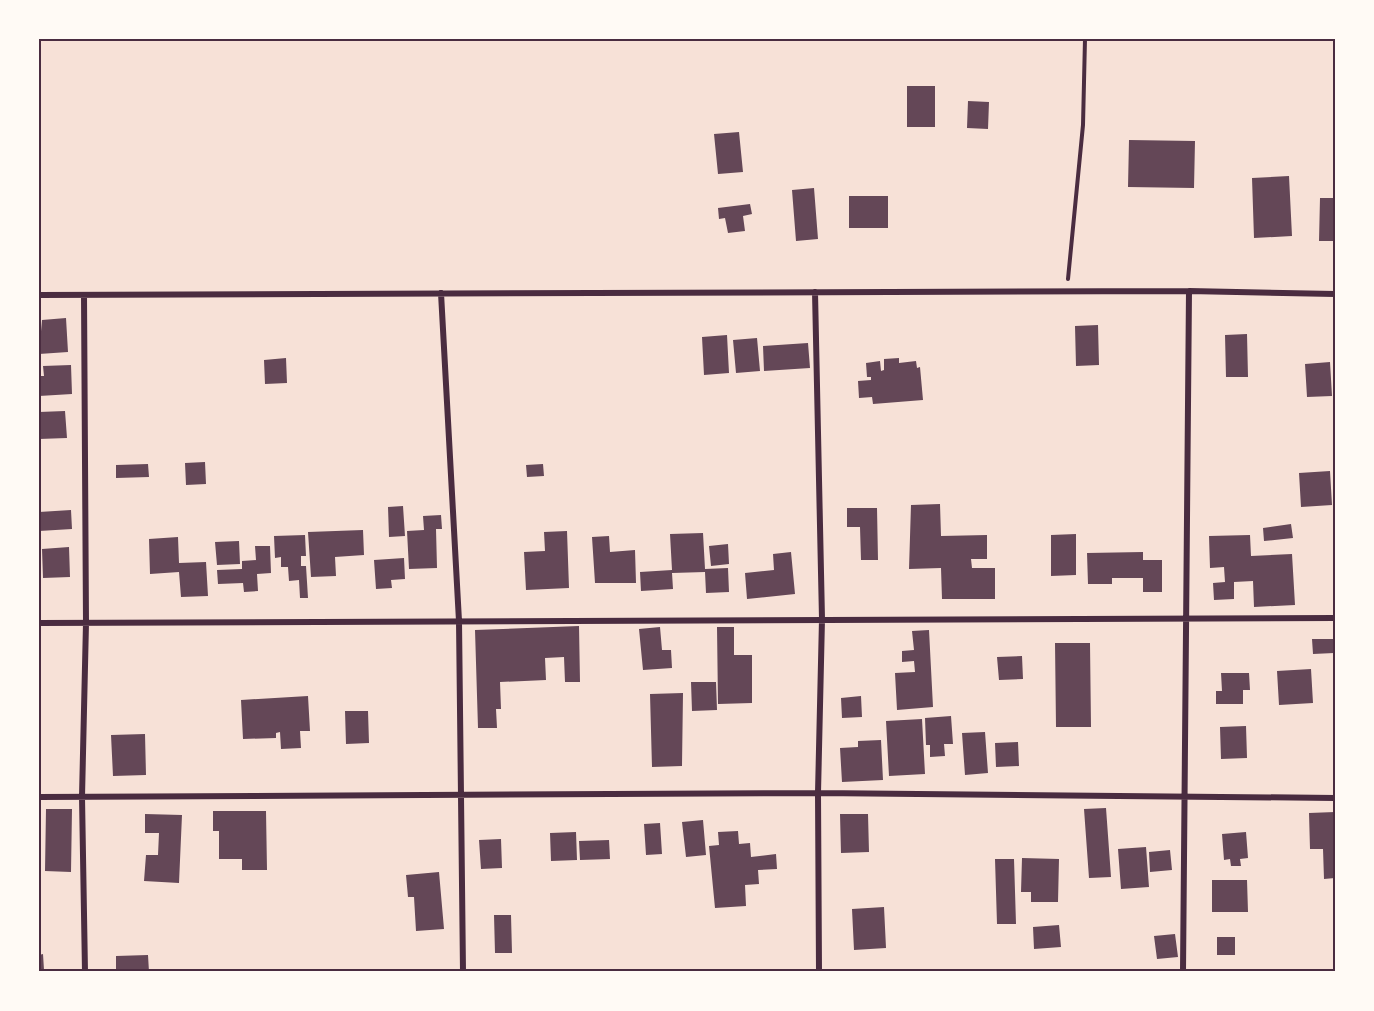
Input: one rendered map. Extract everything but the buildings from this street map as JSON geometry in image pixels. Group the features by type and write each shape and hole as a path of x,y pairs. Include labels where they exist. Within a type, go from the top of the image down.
{"street":[{"path":"1183,972 1189,291"},
{"path":"39,295 1189,291 1335,294"},
{"path":"815,292 822,619 818,793 819,972"},
{"path":"84,294 86,623 82,797 85,972"},
{"path":"441,294 459,621 463,972"},
{"path":"39,623 1335,618"},
{"path":"39,797 818,793 1335,798"}],"path":[{"path":"1067,292 1083,125 1085,39"}]}
